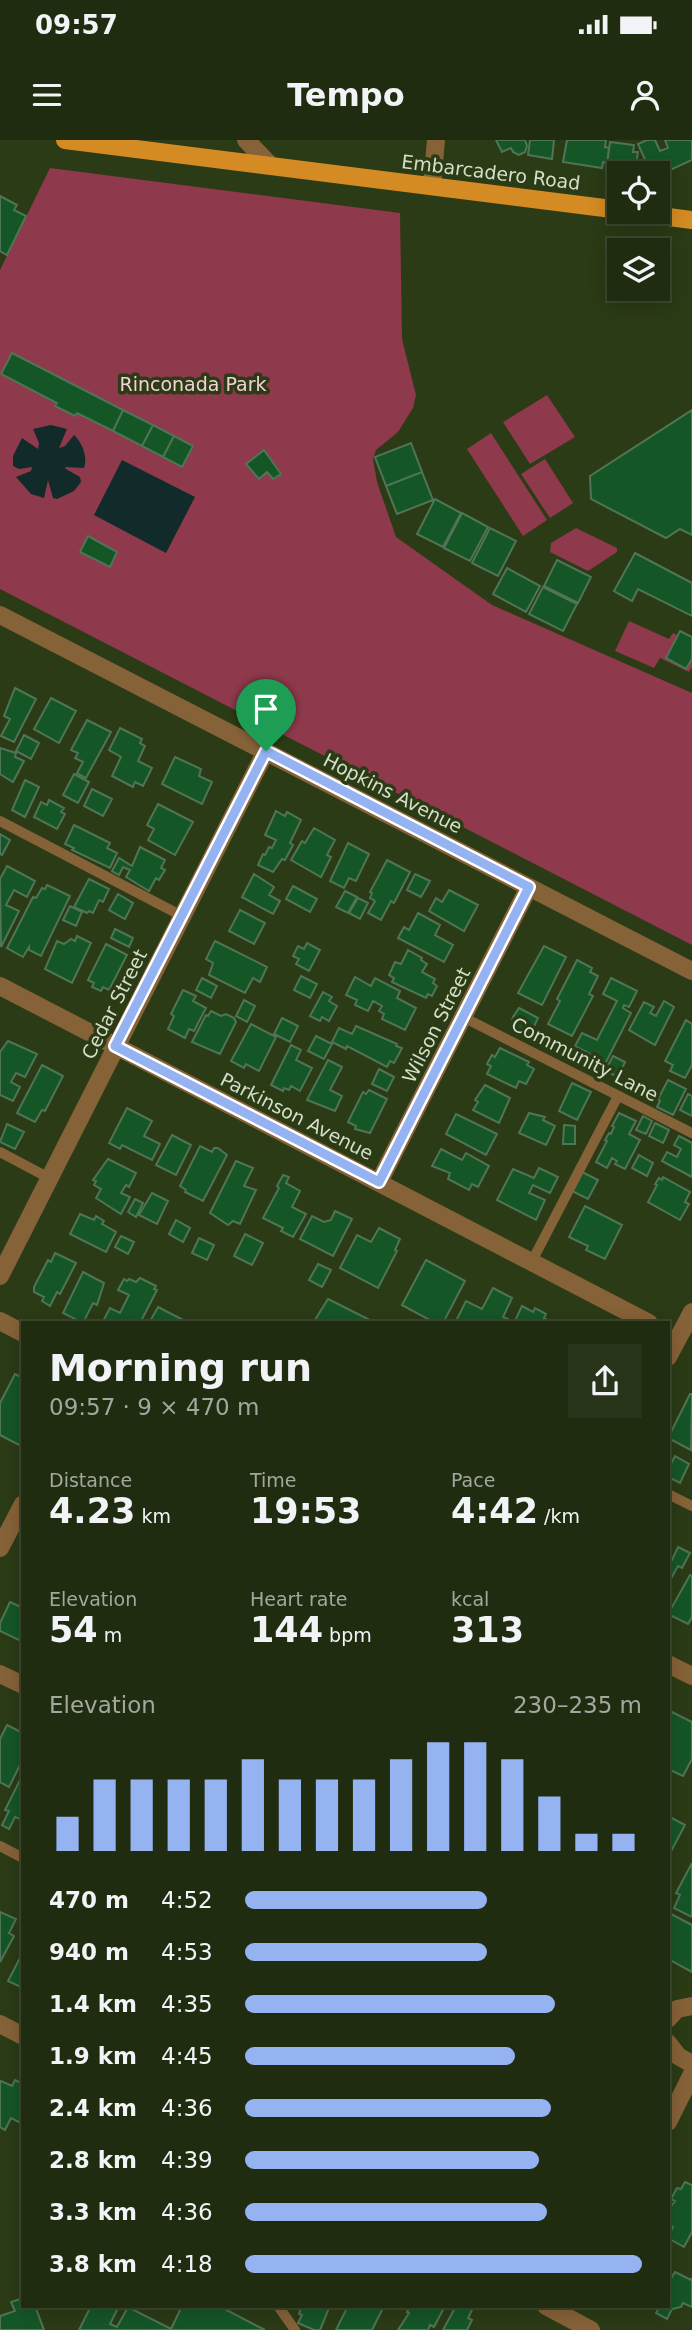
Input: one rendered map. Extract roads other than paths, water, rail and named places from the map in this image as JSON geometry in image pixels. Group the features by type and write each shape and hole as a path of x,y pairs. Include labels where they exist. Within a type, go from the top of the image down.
{"main road":[{"name":"Embarcadero Road","path":"65,140 164,146 271,166 607,208"},
{"path":"670,216 692,219"}],"street":[{"path":"246,140 271,166"},
{"path":"432,185 436,140"},
{"name":"Hopkins Avenue","path":"2,623 266,751 692,971"},
{"name":"Cedar Street","path":"0,1276 266,751"},
{"name":"Wilson Street","path":"379,1182 529,887"},
{"name":"Parkinson Avenue","path":"0,986 645,1321"},
{"path":"670,1354 692,1312"},
{"path":"0,1321 21,1332"},
{"path":"0,1548 21,1509"},
{"path":"670,1665 692,1676"},
{"path":"0,1674 21,1684"},
{"path":"670,2017 677,2009 692,2006"},
{"path":"0,2024 21,2035"},
{"path":"670,2046 678,2056 692,2064"},
{"path":"670,2118 692,2074"},
{"path":"554,2308 575,2313 591,2330"}],"lane":[{"path":"0,821 182,916"},
{"name":"Community Lane","path":"463,1017 692,1133"},
{"path":"531,1263 618,1096"},
{"path":"0,1152 50,1178"},
{"path":"670,1495 692,1506"},
{"path":"0,1846 21,1857"},
{"path":"279,2308 295,2330"}],"water":[{"path":"51,425 67,429 59,448 65,446 74,435 85,455 84,468 65,467 80,477 81,482 74,491 57,499 53,498 48,480 44,498 31,494 16,477 31,471 32,467 19,469 13,466 13,456 22,438 38,449 39,443 33,429"},
{"path":"122,460 195,497 166,553 94,515"}],"park label":[{"name":"Rinconada Park","path":"193,384"}]}
